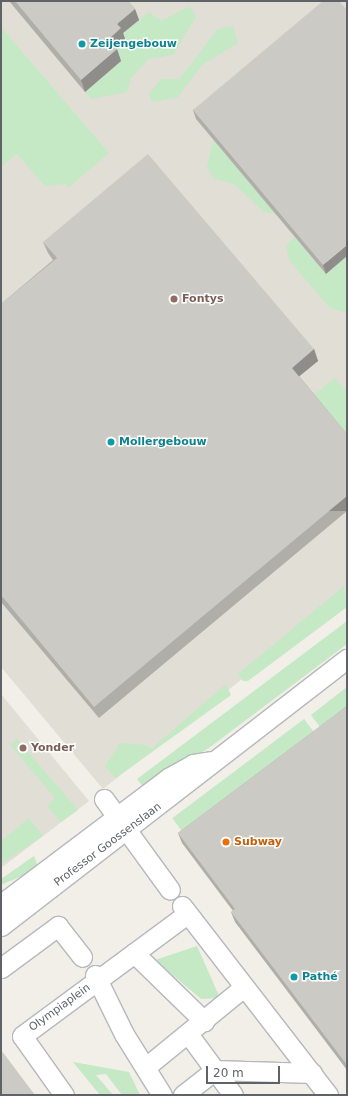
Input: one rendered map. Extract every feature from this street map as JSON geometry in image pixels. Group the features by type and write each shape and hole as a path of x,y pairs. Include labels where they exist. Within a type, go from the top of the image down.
{"street":[{"name":"Professor Goossenslaan","path":"1,926 122,824 168,778 193,764 212,761 347,659"},
{"path":"104,799 170,890"},
{"name":"Professor Goossenslaan","path":"1,904 122,824"},
{"name":"Olympiaplein","path":"64,1095 22,1036 97,977 134,953 185,910 328,1095"},
{"path":"1,968 58,926 82,957"},
{"path":"134,953 204,1022"},
{"name":"Olympiaplein","path":"97,977 124,1034 147,1066 162,1095"},
{"path":"147,1066 189,1035 244,987"},
{"path":"189,1035 233,1095"},
{"path":"182,1095 215,1070 312,1073"}],"shaded area":[{"name":"Fontys","path":"1,1 347,1 347,596 103,789 1,667"},
{"name":"Yonder","path":"1,694 89,801 1,868"}],"green space":[{"path":"190,6 196,17 173,55 149,59 131,78 127,92 91,99 85,92 121,61 113,50 121,35 149,12 161,21"},
{"path":"233,26 238,43 202,65 178,97 152,102 149,94 161,79 179,79 218,29"},
{"path":"1,27 109,153 68,188 67,184 45,186 17,154 1,167"},
{"path":"213,140 276,214 264,212 234,184 214,179 207,167"},
{"path":"294,237 326,274 347,256 347,313 330,308 289,260 286,246"},
{"path":"335,378 347,392 347,440 311,397"},
{"path":"344,586 347,607 248,681 243,681 238,674"},
{"path":"347,621 347,644 209,748 144,788 137,779"},
{"path":"226,684 231,695 116,778 105,766 120,743 146,745 151,749"},
{"path":"347,687 347,713 323,731 311,715"},
{"path":"304,719 317,736 185,835 172,818"},
{"path":"17,739 78,810 61,822 47,806 55,798 10,745"},
{"path":"29,818 43,836 1,864 1,841"},
{"path":"34,856 37,864 31,872 1,885 1,879"},
{"path":"197,946 220,998 201,999 155,960"},
{"path":"73,1062 129,1072 140,1095 122,1095 106,1074 96,1075 113,1095 100,1095"}],"building":[{"name":"Zeijengebouw","path":"15,1 128,1 135,9 117,24 121,28 109,39 117,49 81,80"},
{"path":"323,1 339,1 347,10 347,245 323,265 193,110"},
{"name":"Mollergebouw","path":"148,154 314,349 292,368 347,434 347,496 94,707 1,595 1,304 57,258 43,242"},
{"path":"347,706 347,1065 231,912 235,909 178,833"},
{"path":"1,1050 35,1095 1,1095"}],"place":[{"name":"Zeijengebouw","path":"82,44"},
{"name":"Fontys","path":"174,299"},
{"name":"Mollergebouw","path":"111,442"},
{"name":"Yonder","path":"23,748"},
{"name":"Subway","path":"226,842"},
{"name":"Pathé","path":"294,977"}]}
